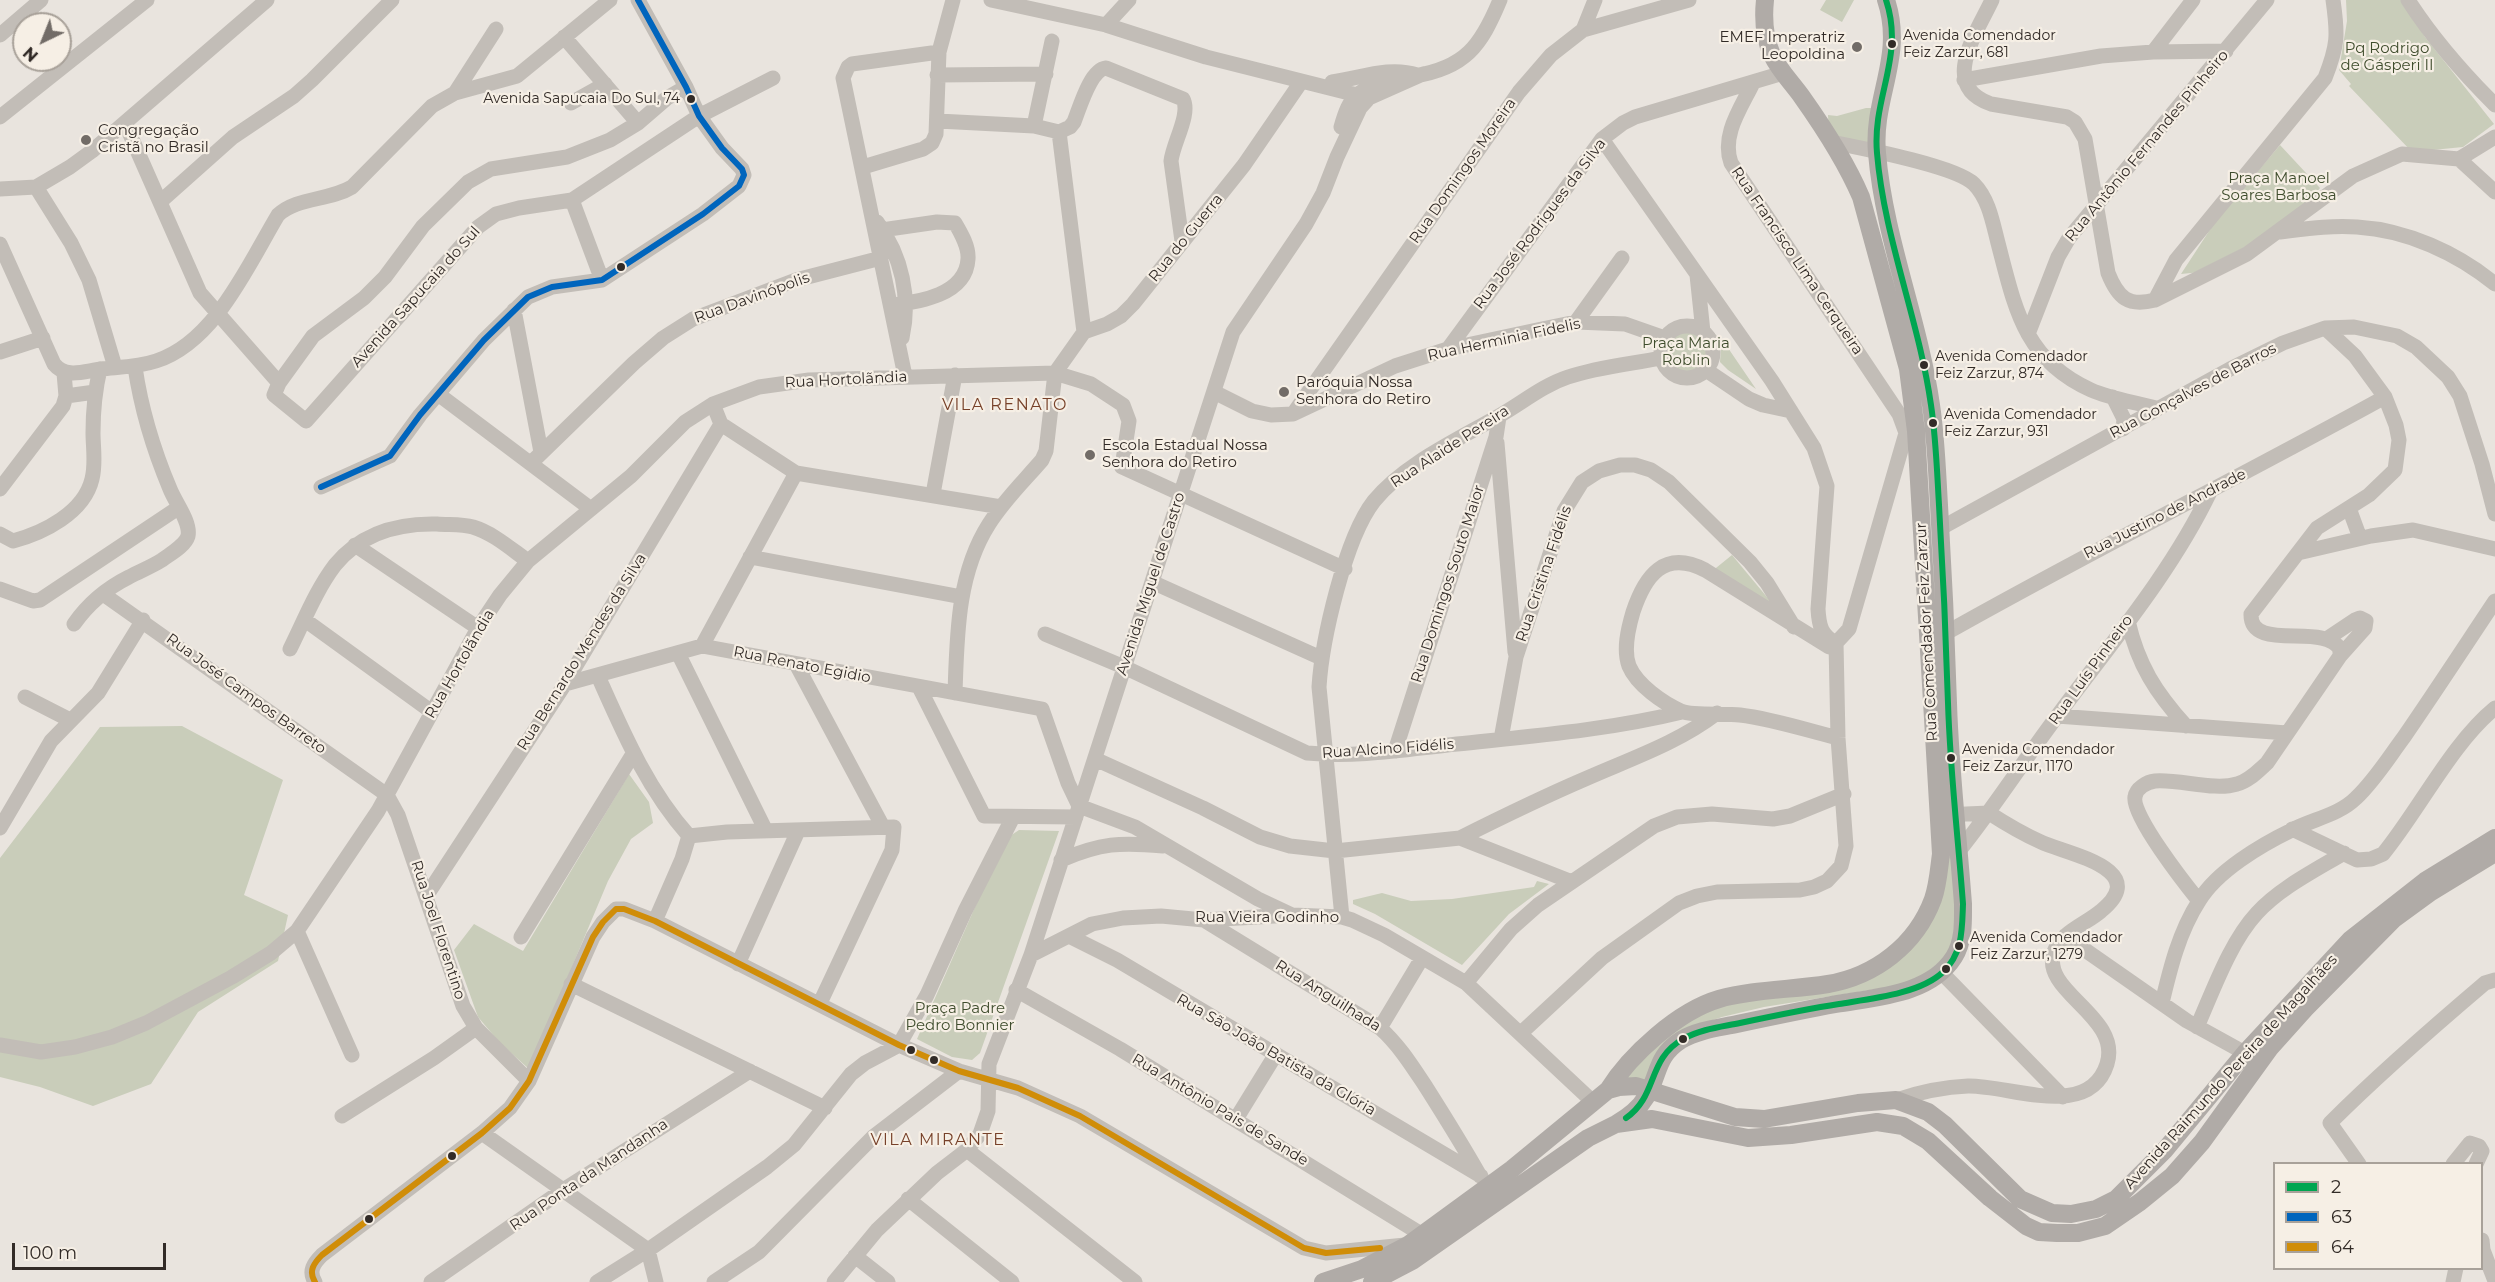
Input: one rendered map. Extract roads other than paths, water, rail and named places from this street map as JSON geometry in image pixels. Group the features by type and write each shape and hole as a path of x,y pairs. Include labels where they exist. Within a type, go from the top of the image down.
{"main road":[{"name":"Rua Comendador Feiz Zarzur","path":"1664,1042 1700,1031 1881,997 1926,982 1942,973 1956,956 1962,937 1963,904 1959,851 1947,815 1911,432 1908,369 1867,218 1852,177 1832,142 1772,56 1765,36 1763,19 1765,0"},
{"name":"Rua Comendador Feiz Zarzur","path":"1608,1090 1619,1073 1664,1042 1691,1012 1718,999 1847,980 1890,958 1909,941 1923,920 1933,898 1947,815 1948,705 1941,528 1931,406 1920,345 1885,204 1877,153 1881,99 1894,39 1892,16 1886,0"},
{"name":"Avenida Raimundo Pereira de Magalhães","path":"1608,1090 1625,1086 1650,1090 1694,1105 1752,1119 1858,1103 1896,1100 1928,1112 1945,1125 2020,1198 2052,1213 2071,1214 2096,1209 2116,1199 2164,1151 2245,1053 2351,939 2425,880 2495,838"},
{"name":"Avenida Raimundo Pereira de Magalhães","path":"1372,1282 1412,1261 1588,1138 1616,1124 1652,1119 1748,1138 1791,1135 1877,1122 1903,1126 1928,1141 1990,1198 2026,1226 2039,1232 2078,1233 2105,1226 2172,1176 2202,1142 2270,1048 2394,919 2431,892 2495,853"},
{"name":"Rua Comendador Feiz Zarzur","path":"1650,1090 1664,1053 1664,1042"},
{"path":"1323,1282 1362,1269 1414,1239 1484,1181 1512,1169 1608,1090"},
{"path":"1592,1101 1616,1124 1631,1114 1650,1090"}],"street":[{"path":"0,117 147,0"},
{"path":"0,189 36,187 70,167 267,0"},
{"path":"160,202 233,136 294,96 392,0"},
{"path":"64,373 135,367 177,352 190,343 218,314 284,210 291,206 341,194 352,187 432,106 455,93 517,76 610,0"},
{"path":"321,487 390,456 438,394 528,297 541,290 602,280 703,214 734,191 742,181 742,169 722,148 699,116 686,87 638,0"},
{"path":"863,167 924,149 932,142 938,121 939,52 953,0"},
{"path":"991,0 1106,25 1206,57 1301,82 1368,93 1447,68 1472,51 1482,37 1500,0"},
{"path":"1106,25 1129,0"},
{"path":"1584,30 1595,0"},
{"name":"Rua Domingos Moreira","path":"1293,414 1519,92 1551,55 1584,30 1689,0"},
{"path":"1992,0 1968,54 1964,80 1968,90 1981,100 2067,117 2075,122 2085,139 2108,273 2115,291 2127,300 2140,304 2155,300 2247,254 2280,232 2325,195 2381,162 2402,154 2458,159 2495,192"},
{"path":"2153,52 2193,0"},
{"name":"Rua Antônio Fernandes Pinheiro","path":"2028,334 2058,257 2069,238 2267,0"},
{"path":"2155,300 2176,260 2325,78 2337,40 2333,0"},
{"path":"2408,0 2444,50 2495,105"},
{"path":"0,34 36,2"},
{"path":"455,93 496,29"},
{"path":"564,37 638,123"},
{"path":"1034,126 1052,41"},
{"path":"1964,80 2102,57 2153,52 2226,51"},
{"path":"899,304 881,258 876,225 843,78 852,64 939,52"},
{"path":"938,121 1034,126 1059,132 1070,127 1074,122 1094,76 1102,68 1147,82 1183,99 1186,105 1185,113 1171,161 1182,241"},
{"path":"1301,82 1332,82 1391,71 1420,75"},
{"path":"938,75 1046,74"},
{"name":"Rua José Rodrigues da Silva","path":"1448,349 1602,139 1618,126 1635,117 1784,74"},
{"name":"Avenida Sapucaia do Sul","path":"279,383 274,395 306,421 478,227 496,214 572,200 699,116 773,78"},
{"name":"Rua do Guerra","path":"1084,332 1121,316 1244,165 1301,82"},
{"path":"1332,82 1368,93"},
{"name":"Rua Francisco Lima Cerqueira","path":"1753,83 1727,141 1727,152 1731,163 1911,432"},
{"path":"571,103 605,84"},
{"path":"124,123 200,293 279,383 313,336 364,298 385,277 423,226 468,182 491,169 567,157 610,140 638,123 667,98 686,87"},
{"name":"Avenida Miguel de Castro","path":"834,1282 908,1199 967,1150 986,1122 989,1071 1016,990 1031,955 1233,332 1306,224 1323,193 1355,115 1368,93"},
{"path":"955,693 958,620 962,597 982,536 1001,507 1042,460 1046,451 1055,373 1084,332 1059,132"},
{"path":"2458,159 2495,136"},
{"path":"1602,139 1791,411 1814,448 1827,486 1819,624 1822,634 1836,648"},
{"path":"1832,142 1952,171 1975,185 1990,212 2009,285 2032,344 2056,371 2091,390 2156,408"},
{"path":"0,534 12,541 33,536 80,503 92,480 95,392 108,368 89,280 71,243 36,187"},
{"path":"572,200 602,280"},
{"path":"876,225 955,223 963,238 968,259 963,274 949,290 930,298 899,304"},
{"path":"876,225 899,264 901,347 905,376"},
{"path":"2280,232 2349,226 2392,233 2428,243 2465,263 2495,284"},
{"path":"0,244 54,364 64,373 66,396 56,417 0,489"},
{"name":"Rua Davinópolis","path":"536,457 634,363 663,338 693,319 796,280 881,258"},
{"path":"1576,322 1622,258"},
{"path":"1697,275 1703,332 1712,346 1711,363 1700,375 1683,378 1668,370 1662,358 1665,338 1678,328 1695,328 1703,332"},
{"path":"514,310 536,457"},
{"name":"Rua Herminia Fidelis","path":"1214,392 1252,411 1271,415 1293,414 1395,366 1448,349 1576,322 1625,324 1665,338"},
{"name":"Rua Gonçalves de Barros","path":"1941,528 2123,429 2156,408 2272,348 2325,328 2354,327 2397,336 2416,347 2448,377 2460,396 2495,514"},
{"path":"2199,900 2158,846 2136,808 2134,796 2141,786 2153,781 2226,786 2238,784 2253,776 2267,763 2340,656 2365,628 2366,621 2360,618 2328,638 2274,636 2255,628 2251,622 2251,614 2317,528 2327,519 2369,495 2396,470 2399,440 2385,397 2355,356 2325,328"},
{"path":"0,352 43,338"},
{"name":"Rua Alaide Pereira","path":"1342,917 1319,687 1321,658 1356,532 1373,502 1395,480 1545,387 1568,377 1662,358"},
{"path":"74,624 88,606 103,594 126,578 154,566 188,537 188,526 178,508 148,424 135,367"},
{"path":"1706,370 1749,399 1763,405 1791,411"},
{"name":"Rua Hortolãndia","path":"0,1045 41,1052 75,1047 112,1037 146,1023 232,977 271,953 297,931 387,795 478,628 528,561 632,476 685,422 713,404 759,387 791,382 905,376 1055,373 1090,384 1123,405 1129,421 1122,467 1180,495"},
{"path":"933,494 955,375"},
{"path":"66,396 95,392"},
{"path":"438,394 536,457 591,508"},
{"path":"2113,397 2124,419 2123,429"},
{"name":"Rua Justino de Andrade","path":"1946,633 2087,554 2210,492 2385,397"},
{"path":"713,404 721,424 796,473 1001,507"},
{"name":"Rua Domingos Souto Maior","path":"1395,751 1496,437 1499,417"},
{"name":"Rua Bernardo Mendes da Silva","path":"427,896 565,684 721,424"},
{"path":"1521,1033 1595,964 1679,903 1717,892 1800,890 1827,881 1841,866 1846,846 1844,794 1838,738 1836,648 1849,629 1911,432"},
{"path":"1496,437 1516,657"},
{"name":"Rua Cristina Fidélis","path":"1501,739 1516,657 1564,511 1582,482 1599,471 1620,465 1635,465 1651,470 1669,482 1750,562 1767,583 1794,627"},
{"path":"702,646 796,473"},
{"name":"Rua Luís Pinheiro","path":"1959,851 2128,621 2193,527 2210,492"},
{"path":"1180,495 1344,569"},
{"path":"2182,506 2193,527"},
{"path":"0,589 33,602 40,600 178,508"},
{"path":"2349,508 2360,538"},
{"path":"290,649 324,581 336,564 356,545 387,529 416,524 458,525 474,528 494,538 528,561"},
{"path":"2298,553 2331,547 2360,538 2413,530 2495,549"},
{"path":"356,545 478,628"},
{"path":"750,557 962,597"},
{"path":"1682,712 1649,690 1637,678 1629,666 1626,648 1629,626 1647,579 1669,563 1694,564 1794,627 1836,648"},
{"path":"1152,582 1321,658"},
{"name":"Rua José Campos Barreto","path":"103,594 144,620 387,795"},
{"path":"2162,1003 2178,946 2199,900 2215,882 2253,852 2292,830 2340,810 2356,798 2418,717 2495,601 2495,595"},
{"path":"0,828 51,741 107,681 144,620"},
{"path":"305,620 432,712"},
{"path":"2128,621 2134,643 2150,681 2162,700 2186,726"},
{"name":"Rua Alcino Fidélis","path":"1045,634 1124,667 1298,750 1326,755 1395,751 1636,723 1682,712 1741,715 1838,738"},
{"path":"2328,638 2338,646 2340,656"},
{"name":"Rua Renato Egidio","path":"565,684 702,646 1042,709 1078,812"},
{"path":"678,653 766,831"},
{"path":"796,664 889,827 892,850 820,1003"},
{"path":"598,676 633,754 665,806 689,836"},
{"path":"919,687 984,816 1013,818 1078,812 1135,827 1258,899 1292,915"},
{"path":"25,697 70,720"},
{"path":"2292,830 2357,860 2371,859 2383,854 2463,743 2485,716 2495,708"},
{"path":"1095,759 1203,808 1260,837 1290,846 1335,851 1460,838 1545,796 1674,740 1698,728 1717,713"},
{"path":"2057,716 2287,733"},
{"path":"521,937 633,754"},
{"path":"1466,983 1511,929 1538,905 1654,826 1677,817 1712,814 1773,819 1790,816 1844,794"},
{"name":"Rua Joel Florentino","path":"387,795 398,815 463,1006 476,1028 530,1081"},
{"path":"1896,1100 1922,1091 1969,1086 2063,1097 2089,1090 2101,1078 2110,1053 2106,1036 2055,975 2052,960 2054,950 2065,936 2093,918 2110,903 2118,886 2114,876 2103,865 2034,839 1989,813 1947,815"},
{"path":"597,1282 648,1250 776,1160 794,1145 851,1074 865,1063 899,1045 924,1003 965,911 1013,818"},
{"path":"689,836 889,827"},
{"path":"738,964 798,831"},
{"path":"655,921 689,836"},
{"path":"1460,838 1572,882"},
{"path":"1061,860 1089,848 1112,843 1166,846"},
{"path":"1941,854 1959,851"},
{"path":"2197,1027 2235,946 2257,913 2290,886 2344,853"},
{"path":"315,1282 312,1269 322,1255 482,1133 510,1108 530,1081 593,937 616,909 624,909 655,921 899,1045 959,1071 989,1071 1080,1116 1304,1248 1326,1253 1414,1239"},
{"name":"Rua Vieira Godinho","path":"1031,955 1092,924 1123,918 1161,916 1204,920 1292,915 1342,917 1384,935 1466,983 1592,1101"},
{"name":"Rua Anguilhada","path":"1204,920 1380,1028 1405,1055 1484,1181"},
{"path":"297,931 352,1055"},
{"name":"Rua São João Batista da Glória","path":"1069,936 1117,960 1484,1181"},
{"path":"2065,936 2197,1027 2245,1053"},
{"path":"1380,1028 1422,958"},
{"path":"1942,973 2063,1097"},
{"path":"2358,1162 2330,1123 2400,1056 2486,983 2495,980"},
{"path":"571,984 825,1108"},
{"name":"Rua Antônio Pais de Sande","path":"1016,990 1236,1119 1414,1239"},
{"path":"342,1116 434,1058 476,1028"},
{"path":"1236,1119 1276,1054"},
{"name":"Rua Ponta da Mandanha","path":"431,1282 563,1190 750,1071"},
{"path":"714,1282 759,1252 873,1137 959,1071"},
{"path":"482,1133 648,1250 656,1282"},
{"path":"2455,1162 2470,1143 2479,1146 2482,1151 2477,1162"},
{"path":"967,1150 1135,1282"},
{"path":"908,1199 1012,1282"},
{"path":"2483,1249 2495,1281"},
{"path":"855,1256 888,1282"}],"place":[{"name":"Avenida Comendador Feiz Zarzur, 681","path":"1892,44"},
{"name":"EMEF Imperatriz Leopoldina","path":"1857,47"},
{"name":"Avenida Sapucaia Do Sul, 74","path":"691,99"},
{"name":"Congregação Cristã no Brasil","path":"86,140"},
{"name":"Avenida Comendador Feiz Zarzur, 874","path":"1924,365"},
{"name":"Paróquia Nossa Senhora do Retiro","path":"1284,392"},
{"name":"Avenida Comendador Feiz Zarzur, 931","path":"1933,423"},
{"name":"Escola Estadual Nossa Senhora do Retiro","path":"1090,455"},
{"name":"Avenida Comendador Feiz Zarzur, 1170","path":"1951,758"},
{"name":"Avenida Comendador Feiz Zarzur, 1279","path":"1959,946"}],"district":[{"name":"VILA RENATO","path":"1005,405"},
{"name":"VILA MIRANTE","path":"938,1140"}],"park label":[{"name":"Pq Rodrigo de Gásperi II","path":"2387,58"},
{"name":"Praça Manoel Soares Barbosa","path":"2279,188"},
{"name":"Praça Maria Roblin","path":"1686,352"},
{"name":"Praça Padre Pedro Bonnier","path":"960,1018"}]}
